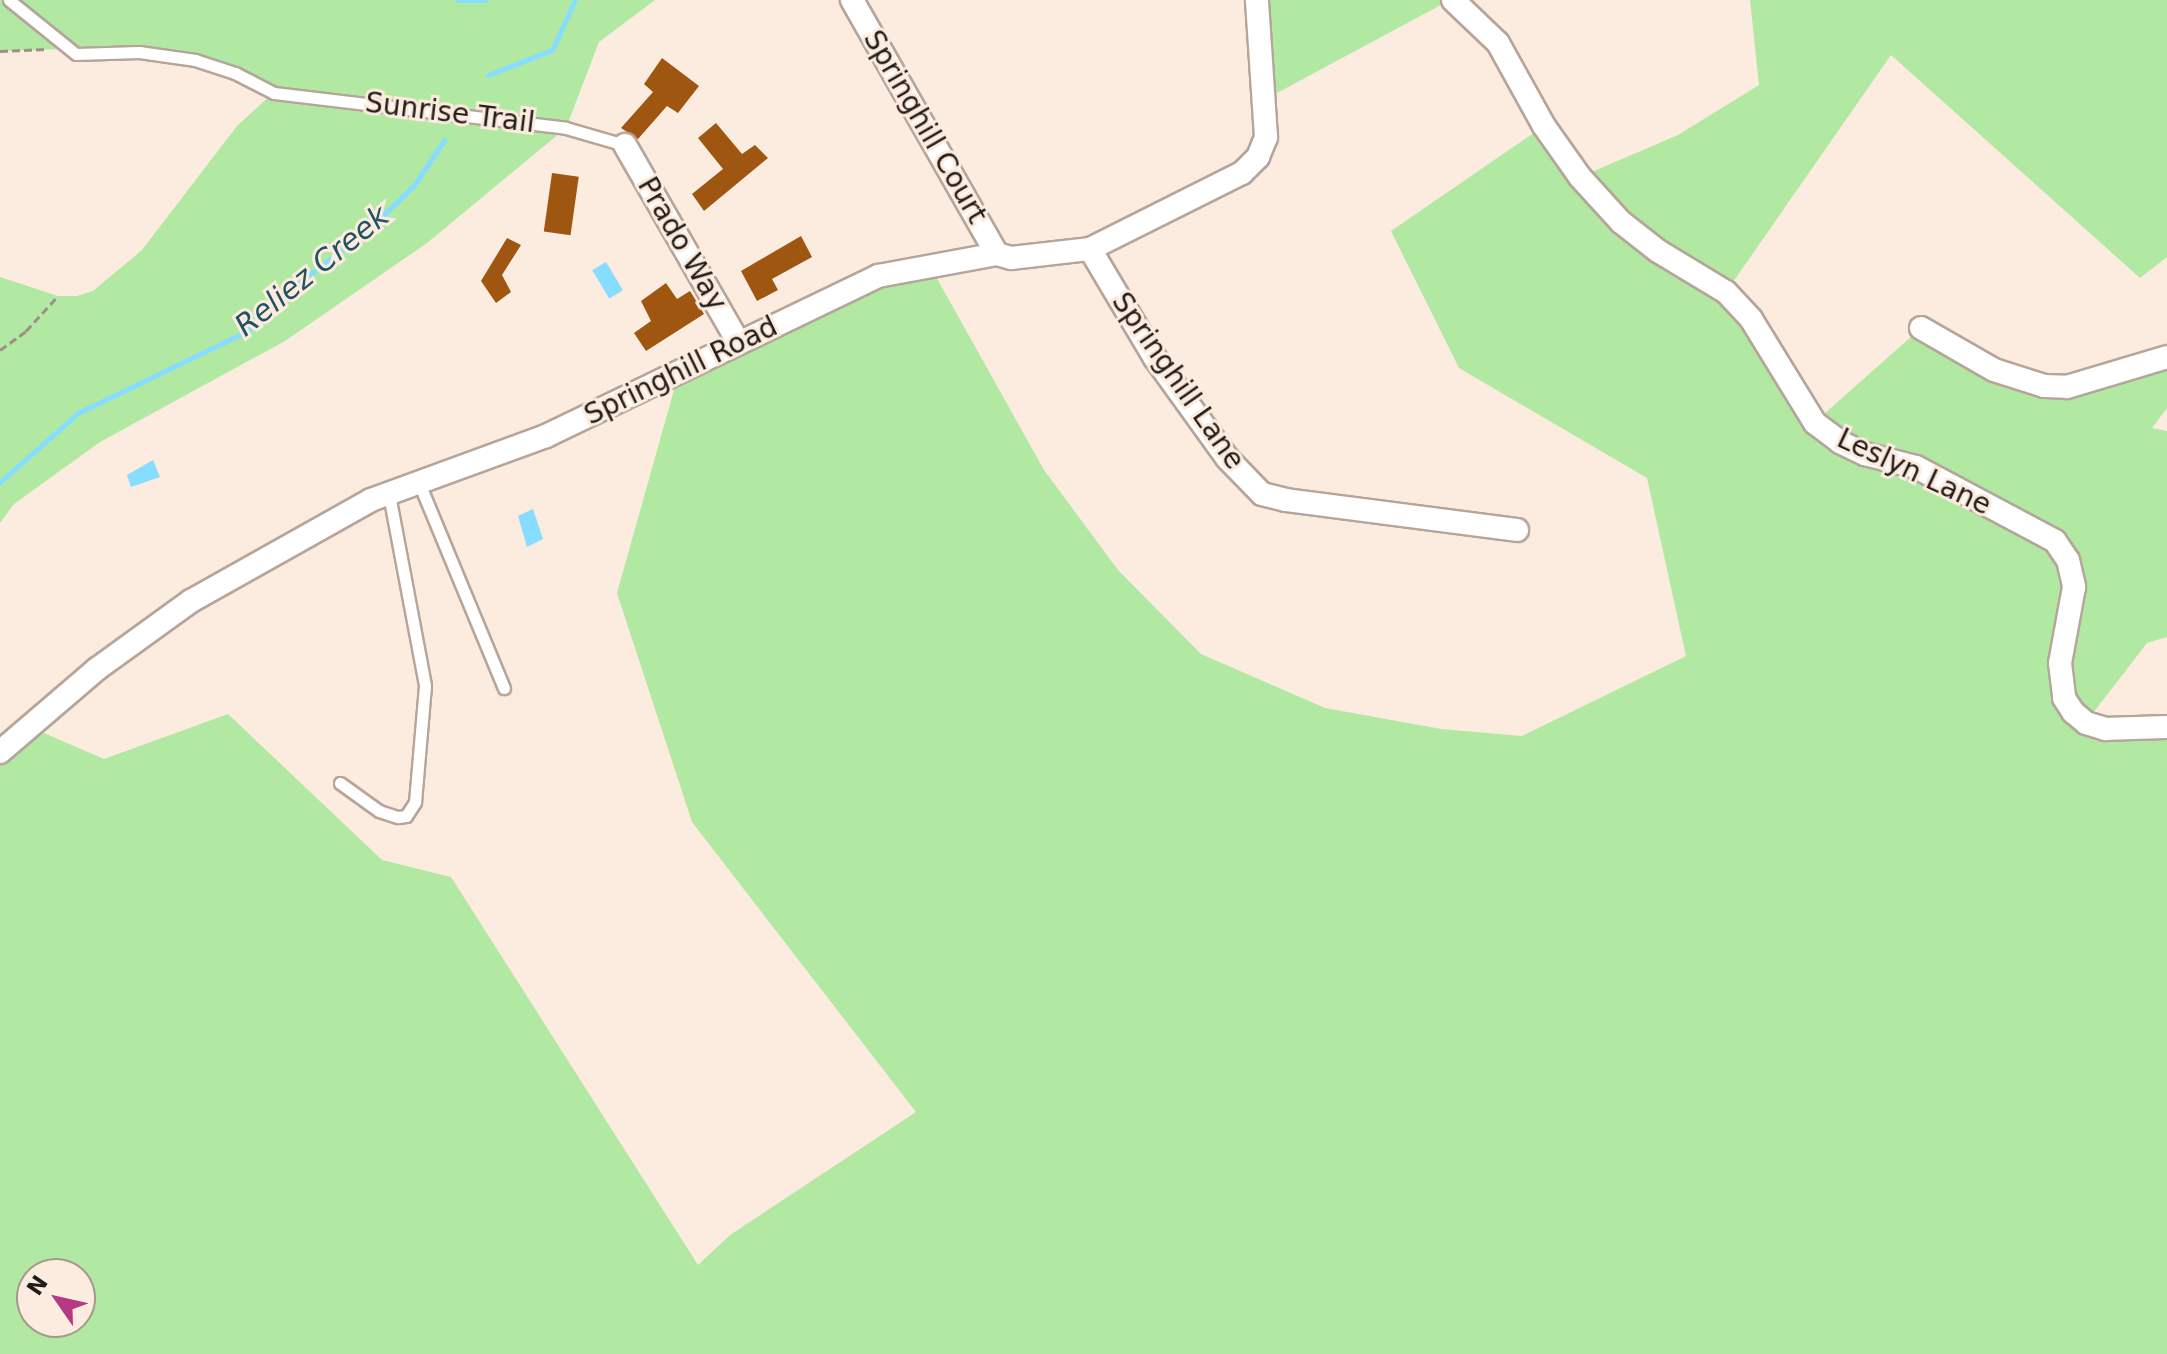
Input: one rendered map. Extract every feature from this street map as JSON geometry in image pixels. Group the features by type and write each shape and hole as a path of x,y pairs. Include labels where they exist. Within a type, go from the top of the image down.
{"street":[{"name":"Springhill Court","path":"852,0 997,254"},
{"name":"Springhill Road","path":"0,752 97,669 191,601 389,494 546,436 878,276 997,254 1011,258 1090,249 1242,173 1258,157 1266,137 1257,0"},
{"name":"Leslyn Lane","path":"1453,0 1498,43 1544,126 1580,177 1621,222 1658,251 1726,292 1751,319 1815,423 1840,442 1865,454 1916,467 2055,541 2068,560 2074,587 2060,663 2064,698 2073,712 2086,723 2106,729 2167,727"},
{"name":"Prado Way","path":"625,145 739,343"},
{"name":"Springhill Lane","path":"1090,249 1155,358 1227,458 1262,494 1286,500 1517,530"},
{"path":"1921,328 1994,370 2044,386 2067,387 2167,357"}],"lane":[{"path":"9,0 67,49"},
{"name":"Sunrise Trail","path":"67,49 76,54 139,52 195,60 235,73 274,93 551,126 625,145"},
{"path":"419,483 504,688"},
{"path":"340,783 379,811 398,817 406,816 415,802 425,685 389,494"}],"path":[{"path":"0,51 67,49"},
{"path":"0,350 26,331 58,296"}],"green space":[{"path":"0,0 655,0 599,42 566,128 427,243 285,341 100,442 14,504 0,523 0,277 58,296 77,296 93,291 142,250 237,126 273,93 195,60 65,49 0,51"},
{"path":"1257,0 1450,0 1264,100"},
{"path":"1750,0 2167,0 2167,257 2140,278 1891,55 1726,292 1815,422 1921,328 2044,386 2167,357 2167,408 2152,428 2167,431 2167,637 2147,643 2086,722 2167,727 2167,1354 0,1354 0,752 30,727 104,759 228,714 382,860 451,877 698,1265 730,1235 916,1112 692,822 617,593 681,365 930,266 1044,470 1118,570 1201,654 1325,708 1441,729 1522,736 1686,656 1647,478 1459,368 1391,231 1544,126 1580,177 1678,135 1759,85"}],"water":[{"path":"606,262 623,290 609,299 592,270"},
{"path":"153,460 160,477 131,487 127,475"},
{"path":"533,509 543,539 527,547 518,516"}],"building":[{"path":"662,58 699,86 678,113 667,106 638,139 621,128 653,92 644,84"},
{"path":"716,123 742,154 755,145 768,158 704,211 692,194 723,169 698,138"},
{"path":"552,173 579,177 571,235 544,231"},
{"path":"801,236 812,257 772,279 778,290 757,301 741,271"},
{"path":"507,238 521,245 502,275 511,292 496,303 481,281"},
{"path":"666,283 677,299 690,291 704,314 646,351 634,333 651,321 641,301"}],"waterway":[{"path":"458,0 485,0"},
{"name":"Reliez Creek","path":"488,75 552,50 575,0"},
{"name":"Reliez Creek","path":"0,482 78,413 247,331 293,287 367,231 415,184 444,140"}]}
